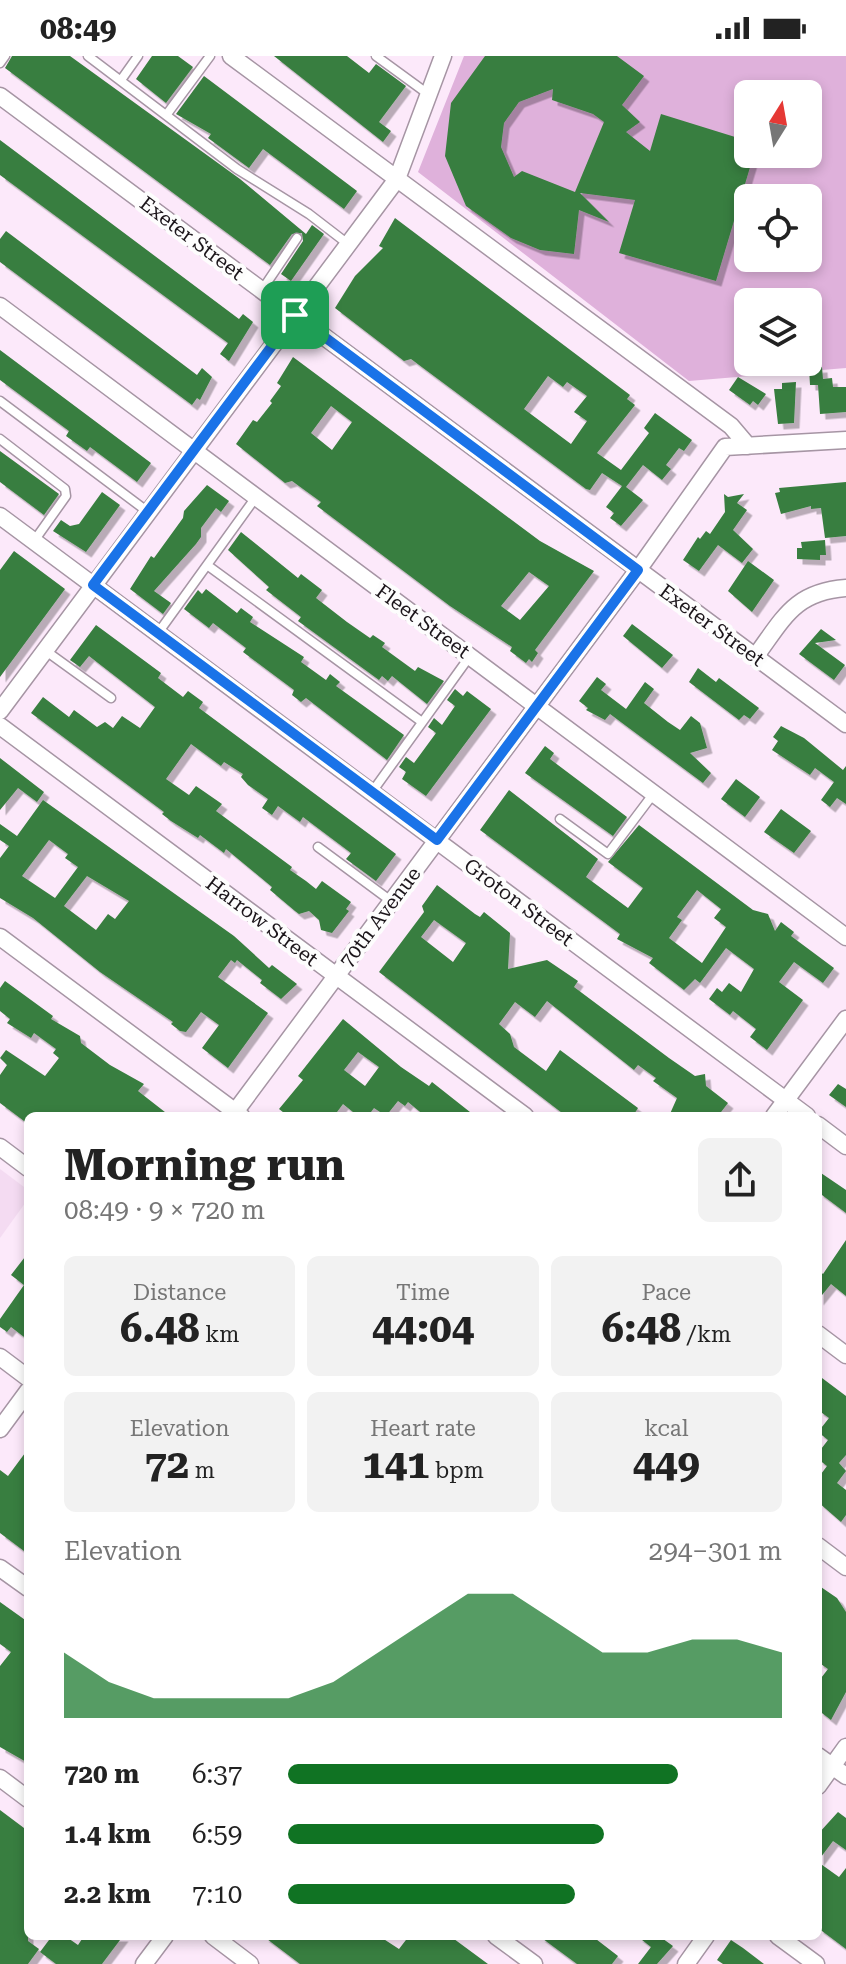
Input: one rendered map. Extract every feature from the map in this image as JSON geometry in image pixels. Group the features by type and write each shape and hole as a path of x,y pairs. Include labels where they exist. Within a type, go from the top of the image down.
{"street":[{"path":"231,56 731,426 748,446 846,440"},
{"path":"0,711 397,179 443,56"},
{"name":"Exeter Street","path":"0,96 846,724"},
{"name":"Fleet Street","path":"0,306 846,937"},
{"name":"70th Avenue","path":"238,1112 638,570 725,447 748,446"},
{"name":"Groton Street","path":"0,516 802,1112"},
{"path":"755,657 803,598 820,590 846,588"},
{"name":"Harrow Street","path":"0,726 520,1112"},
{"path":"0,937 232,1112"},
{"path":"777,1112 846,1019"},
{"path":"822,1128 846,1146"},
{"path":"0,1147 24,1165"},
{"path":"822,1337 846,1355"},
{"path":"0,1357 24,1375"},
{"path":"0,1429 24,1396"},
{"path":"822,1549 846,1567"},
{"path":"0,1568 24,1585"},
{"path":"822,1783 839,1771 846,1747"},
{"path":"822,1759 839,1771"},
{"path":"0,1778 24,1796"},
{"path":"144,1964 162,1940"},
{"path":"218,1940 250,1964"},
{"path":"501,1940 534,1964"},
{"path":"686,1964 703,1940"},
{"path":"783,1940 816,1964"}],"lane":[{"path":"0,63 5,56"},
{"path":"88,56 237,169 309,214 348,244"},
{"path":"121,80 138,56"},
{"path":"167,114 210,56"},
{"path":"376,56 428,94"},
{"path":"262,290 297,238"},
{"path":"0,401 148,512"},
{"path":"0,439 65,489 66,496 34,541"},
{"path":"158,634 256,497"},
{"path":"207,565 422,722"},
{"path":"45,650 111,698"},
{"path":"372,792 470,655"},
{"path":"560,819 608,854 654,793"},
{"path":"318,847 391,901"}],"shaded area":[{"path":"464,56 846,56 846,368 822,370 822,288 734,288 734,376 749,376 689,381 418,172"},
{"path":"0,1169 24,1187 24,1205 0,1238"}],"building":[{"path":"12,56 70,56 240,179 306,234 312,225 324,234 291,281 281,274 303,241 302,233 292,234 270,265 5,68"},
{"path":"152,56 178,56 193,67 166,103 136,79"},
{"path":"274,56 347,56 369,73 376,64 406,86 379,122 391,131 383,142"},
{"path":"485,56 617,56 644,76 622,105 640,122 626,132 650,151 661,114 734,137 734,168 750,168 745,184 734,184 734,221 716,281 619,253 635,200 580,193 609,222 579,210 574,254 540,250 511,238 466,206 445,156 451,103","holes":["553,89 552,100 593,114 604,122 575,192 522,171 514,177 501,147 504,123 519,102"]},
{"path":"204,76 357,191 344,209 263,149 249,168 208,138 211,134 176,114"},
{"path":"0,140 239,319 243,314 253,322 229,361 220,354 228,343 0,175"},
{"path":"395,218 630,395 627,399 635,405 597,453 621,470 649,433 644,428 655,413 692,440 684,451 679,448 666,465 671,469 662,480 643,465 626,487 643,500 621,526 610,518 614,513 606,507 622,486 602,473 590,490 586,489 411,359 404,361 335,308 355,276 383,248 379,246","holes":["548,376 563,387 567,382 587,396 574,412 587,421 571,444 524,409"]},
{"path":"6,231 197,375 202,368 212,377 200,400 197,398 192,405 0,262 0,239"},
{"path":"0,350 151,463 137,482 90,447 87,451 66,436 69,431 0,380"},
{"path":"293,357 540,541 594,571 535,650 538,653 532,662 529,659 526,663 510,651 512,647 450,606 317,506 321,502 292,481 285,483 236,444 253,420 257,422 272,403 270,401 281,386 277,383","holes":["331,406 352,422 332,450 311,433","529,572 549,586 520,620 501,606"]},
{"path":"822,367 823,379 832,378 833,387 846,387 846,412 820,414 818,385 810,385 809,376 822,376"},
{"path":"738,377 766,394 758,405 753,401 750,405 729,390"},
{"path":"796,382 794,423 778,424 774,389 782,389 782,383"},
{"path":"0,451 59,494 44,515 0,482"},
{"path":"846,482 846,536 825,538 821,508 811,509 811,506 781,514 775,493 780,492 779,488"},
{"path":"207,485 229,501 221,512 216,508 201,528 201,537 196,544 154,591 171,603 163,614 130,589 151,556 154,558 183,518 184,511"},
{"path":"102,492 120,505 86,552 53,531 61,520 70,526 79,524"},
{"path":"724,494 728,497 744,494 737,503 747,510 733,530 753,549 742,563 718,545 699,571 683,560 698,537 700,539 706,531 710,534 725,512"},
{"path":"241,532 298,578 301,574 322,590 316,598 347,622 370,638 373,635 385,643 382,647 415,671 418,667 444,681 427,704 392,676 388,681 382,676 379,680 298,621 301,617 266,590 269,587 228,550"},
{"path":"825,540 826,555 820,555 820,560 797,559 797,548 802,548 801,542"},
{"path":"14,551 65,589 0,677 0,570"},
{"path":"748,561 774,580 752,612 728,591"},
{"path":"206,589 237,613 241,608 253,617 250,622 304,657 301,662 326,680 330,674 340,682 336,686 404,735 387,760 306,698 301,702 292,695 294,690 243,652 246,648 213,623 209,628 184,609 198,590 202,594"},
{"path":"632,624 673,655 662,668 623,636"},
{"path":"96,625 161,673 158,678 183,697 188,691 203,702 199,708 396,854 376,881 346,859 351,853 303,817 300,822 278,806 272,815 262,808 268,799 248,785 241,777 243,774 224,762 221,766 191,744 166,779 189,795 196,786 222,804 216,811 292,867 290,870 316,889 322,881 351,902 346,909 349,911 332,933 321,930 319,920 309,911 299,914 295,911 270,890 272,887 226,849 224,853 200,835 198,838 171,821 162,814 164,812 31,713 43,697 69,717 74,710 97,727 105,722 113,728 122,716 140,728 155,707 89,656 80,667 70,660"},
{"path":"821,629 836,640 815,643 845,665 834,680 799,654"},
{"path":"698,668 716,682 719,678 759,708 750,719 744,715 739,720 689,682"},
{"path":"597,677 606,684 601,690 626,709 645,682 654,689 644,703 668,722 680,730 691,716 700,723 707,748 690,753 711,773 703,783 610,714 605,720 586,710 588,708 579,701"},
{"path":"455,689 463,696 467,691 491,709 426,796 402,779 406,772 399,767 406,757 414,763 436,733 428,727 434,718 442,725 455,706 447,700"},
{"path":"781,726 804,738 843,770 846,766 846,804 837,798 830,807 821,800 834,782 815,768 810,775 772,750 778,741 773,737"},
{"path":"545,746 554,753 550,759 627,817 613,836 525,773"},
{"path":"0,758 44,792 37,802 18,788 0,810"},
{"path":"736,779 760,797 745,817 721,799"},
{"path":"509,790 598,859 586,877 628,908 643,888 608,862 639,825 753,910 768,914 775,931 781,922 794,932 791,936 834,968 823,983 794,962 779,982 803,1000 767,1050 750,1037 756,1029 733,1011 730,1015 709,999 717,988 722,992 729,983 741,992 754,969 726,948 700,983 695,979 684,990 649,963 653,958 617,939 620,934 480,830","holes":["697,890 721,909 714,918 726,927 702,963 669,938 682,920 677,917"]},
{"path":"43,800 234,936 269,968 272,965 297,984 281,999 237,960 235,963 231,960 218,977 268,1013 228,1068 202,1048 219,1025 201,1012 186,1032 180,1031 171,1024 173,1022 100,972 33,918 0,898 0,858 9,846 0,840 0,824 17,836","holes":["49,840 68,854 65,858 78,867 55,898 22,876","87,876 129,901 115,919 108,914 96,930 64,906"]},
{"path":"781,809 811,831 794,853 764,832"},
{"path":"437,885 480,917 484,912 510,933 508,969 547,960 578,981 574,987 669,1058 695,1076 705,1074 706,1086 728,1103 721,1112 671,1112 677,1098 653,1081 656,1078 638,1065 634,1070 547,1001 535,1017 515,1002 499,1024 510,1034 514,1047 546,1071 560,1050 638,1108 636,1112 561,1112 379,972 424,912 422,906","holes":["434,920 466,943 453,962 421,937"]},
{"path":"5,981 53,1016 51,1019 80,1036 81,1043 110,1065 144,1084 138,1091 165,1112 24,1112 24,1121 0,1103 0,1075 7,1065 0,1058 6,1050 45,1076 59,1058 53,1053 56,1049 34,1033 31,1038 7,1023 10,1019 0,1011 0,988"},
{"path":"343,1019 401,1067 429,1086 432,1082 470,1112 420,1112 408,1102 405,1106 398,1101 389,1112 374,1108 371,1112 353,1112 343,1104 337,1112 283,1112 279,1109 303,1080 298,1076","holes":["358,1052 379,1067 365,1086 344,1070"]},
{"path":"838,1084 846,1089 846,1107 829,1095"},
{"path":"822,1174 846,1190 846,1213 822,1195"},
{"path":"846,1240 846,1296 831,1284 822,1295 823,1274"},
{"path":"24,1258 24,1285 11,1275"},
{"path":"24,1285 24,1337 11,1327 7,1332 0,1327 0,1319"},
{"path":"822,1378 846,1396 846,1455 839,1463 846,1471 837,1483 846,1490 846,1515 841,1522 822,1505 822,1473 827,1466 822,1462 822,1448 828,1440 822,1435 822,1427 829,1418 822,1413"},
{"path":"24,1454 24,1551 0,1533 0,1470 8,1476"},
{"path":"822,1588 837,1598 846,1612 846,1692 831,1720 822,1713 822,1677 828,1669 822,1665"},
{"path":"0,1602 24,1619 24,1761 0,1747 0,1666 11,1652 0,1644"},
{"path":"0,1810 24,1828 24,1940 39,1949 28,1964 0,1964"},
{"path":"838,1812 846,1818 846,1850 833,1841 822,1856 822,1830"},
{"path":"822,1865 839,1877 846,1868 846,1949 822,1931"},
{"path":"49,1940 71,1940 78,1945 81,1940 120,1940 102,1964 56,1964 40,1952"},
{"path":"268,1940 385,1940 399,1949 406,1940 455,1940 488,1964 300,1964"},
{"path":"544,1940 597,1940 618,1956 612,1964 577,1964"},
{"path":"642,1940 665,1940 673,1946 657,1964 638,1964 651,1947"},
{"path":"731,1940 764,1964 723,1964 717,1960"}],"route":[{"path":"295,315 638,570 437,840 93,585 295,315"}]}
